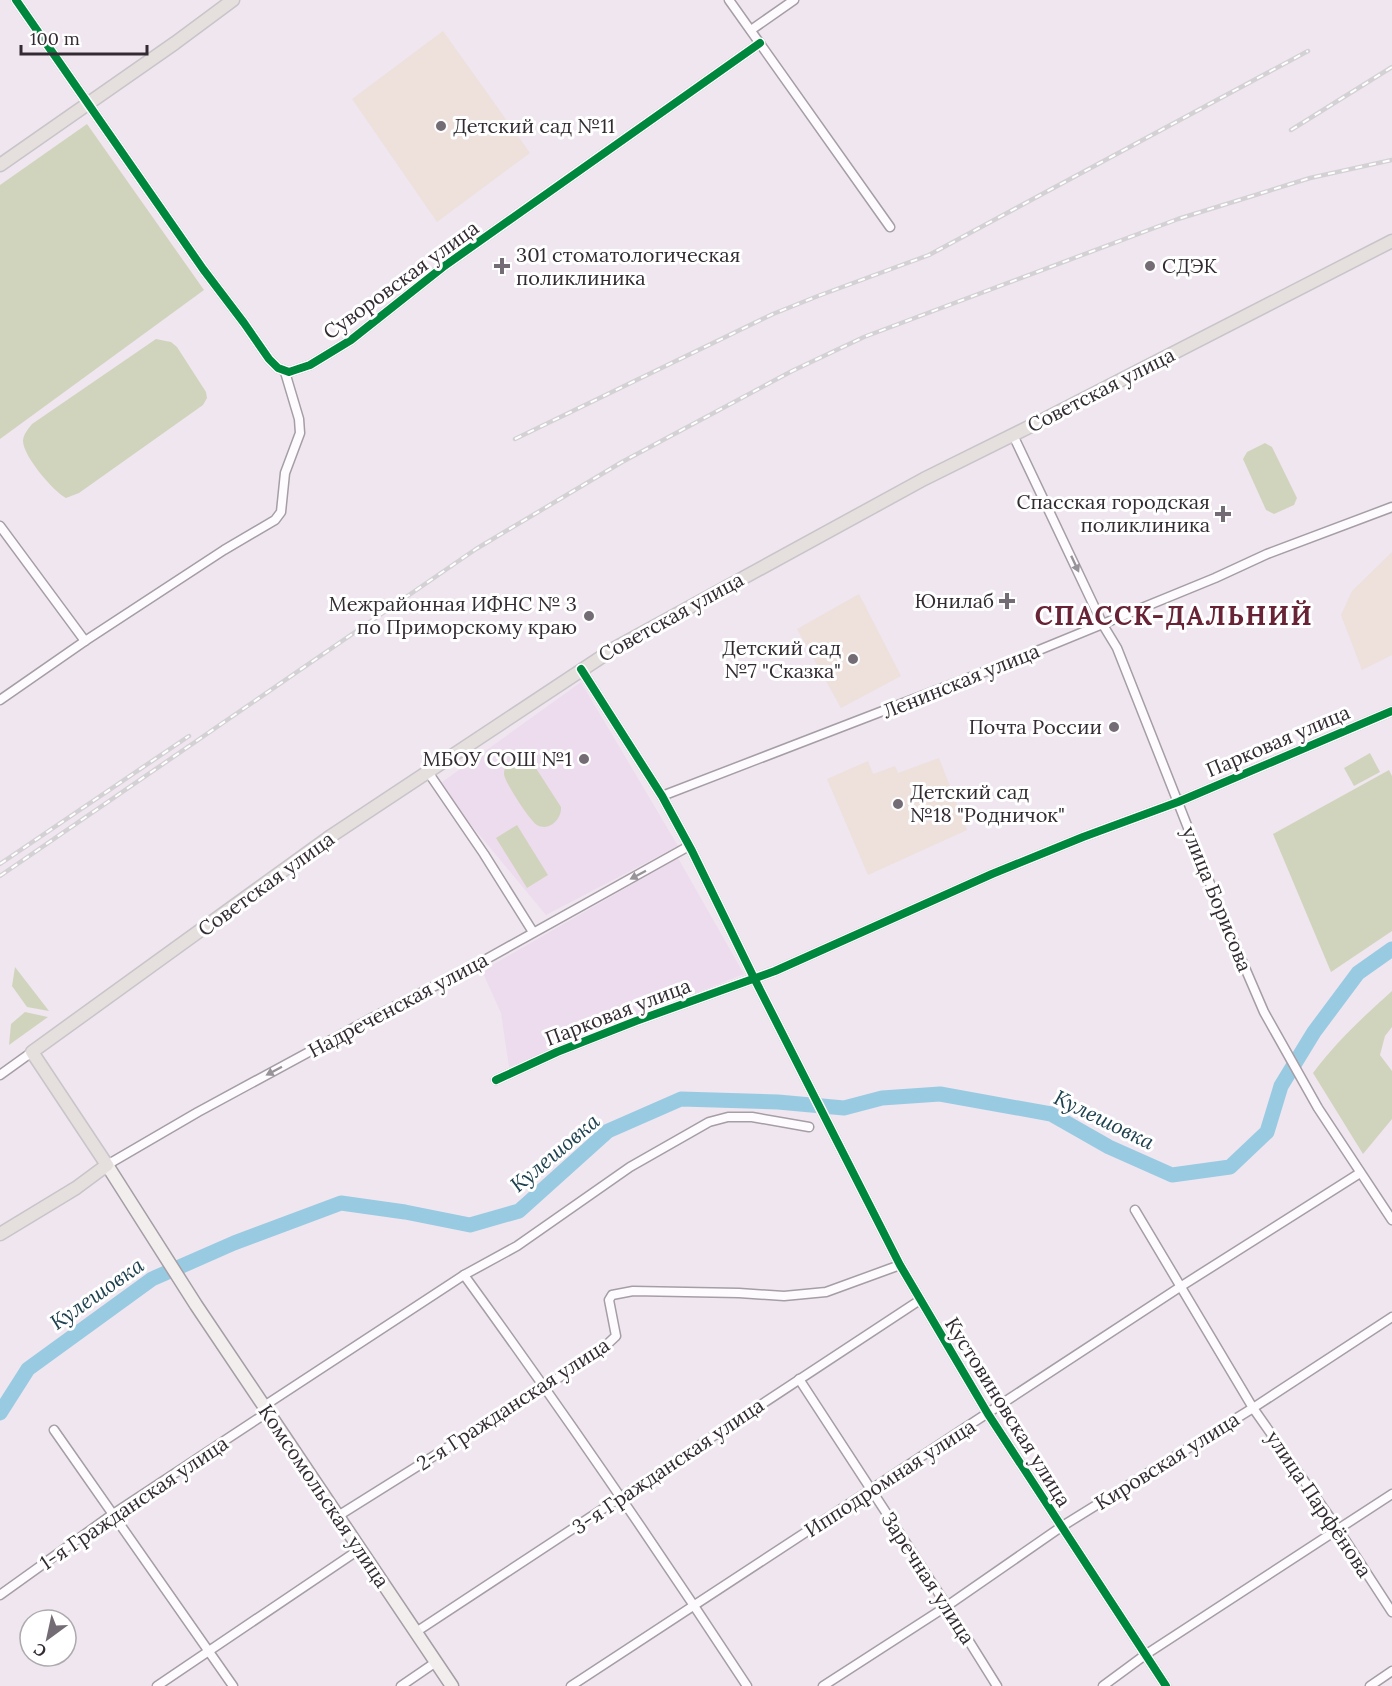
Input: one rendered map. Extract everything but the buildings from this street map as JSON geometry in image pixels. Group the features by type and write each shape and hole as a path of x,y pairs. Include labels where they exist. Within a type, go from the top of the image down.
{"main road":[{"path":"0,165 232,0"},
{"name":"Советская улица","path":"32,1052 328,838 581,669 688,607 924,479 1392,241"},
{"path":"0,1234 76,1188 106,1165 32,1052"},
{"name":"Комсомольская улица","path":"106,1165 196,1305 452,1686"}],"street":[{"path":"0,700 224,550 275,520 281,512 285,473 300,433 299,419 285,372 269,359 159,209 89,103 16,0"},
{"path":"729,0 890,227"},
{"path":"750,30 794,0"},
{"name":"Суворовская улица","path":"285,372 310,365 351,340 444,267 760,43"},
{"name":"улица Борисова","path":"1013,435 1103,625 1117,648 1224,919 1264,1012 1360,1173"},
{"name":"Ленинская улица","path":"662,796 919,698 1103,625 1267,554 1392,507"},
{"path":"0,526 85,641"},
{"path":"581,669 662,796 754,978"},
{"name":"Парковая улица","path":"495,1080 557,1052 807,957 993,874 1083,837 1178,802 1392,711"},
{"path":"428,772 484,854 533,932"},
{"name":"Надреченская улица","path":"106,1165 377,1015 474,966 689,846"},
{"name":"Кустовиновская улица","path":"754,978 920,1300 987,1414 1166,1686"},
{"name":"Советская улица","path":"0,1075 32,1052"},
{"name":"1-я Гражданская улица","path":"0,1595 266,1409 464,1275 516,1246 630,1167 715,1119 752,1117 809,1127"},
{"path":"1360,1173 1392,1220"},
{"name":"Ипподромная улица","path":"571,1686 872,1491 1180,1287 1360,1173"},
{"name":"улица Парфёнова","path":"1135,1210 1253,1408 1338,1529 1392,1612"},
{"name":"2-я Гражданская улица","path":"338,1516 598,1353 614,1340 616,1332 609,1300 612,1295 633,1291 784,1296 826,1292 900,1265"},
{"path":"464,1275 545,1385 747,1686"},
{"name":"3-я Гражданская улица","path":"417,1632 920,1300"},
{"name":"Кировская улица","path":"823,1686 947,1606 1061,1527 1253,1408 1392,1317"},
{"name":"Заречная улица","path":"800,1379 997,1686"},
{"path":"54,1430 233,1686"},
{"path":"1103,1686 1145,1655 1392,1494"},
{"path":"158,1686 360,1549"},
{"path":"401,1686 436,1662"},
{"path":"1370,1686 1392,1671"}],"shaded area":[{"name":"Детский сад №11","path":"443,31 530,153 437,222 352,99"},
{"path":"1392,552 1392,655 1362,670 1341,615 1352,591"},
{"name":"Детский сад №7 \"Сказка\"","path":"859,594 901,676 841,708 797,629"},
{"path":"581,682 678,846 546,915 438,785"},
{"name":"Детский сад №18 \"Родничок\"","path":"939,758 967,830 868,875 827,779 868,761 873,774 895,766 898,773"},
{"path":"678,858 744,974 509,1067 501,1013 482,971"}],"green space":[{"path":"87,124 204,290 0,439 0,185"},
{"path":"156,339 171,342 177,347 206,392 207,398 203,405 79,493 66,498 33,464 24,448 23,441 26,432 32,424"},
{"path":"1265,443 1272,447 1297,498 1294,505 1274,514 1266,510 1243,459 1247,452"},
{"path":"1370,753 1380,772 1354,786 1344,768"},
{"path":"519,757 532,762 561,807 557,820 550,826 542,827 534,822 518,801 505,778 504,771 507,765"},
{"path":"1389,770 1392,776 1392,931 1331,972 1273,834"},
{"path":"517,825 548,875 527,888 496,838"},
{"path":"15,967 49,1011 27,1007 12,986"},
{"path":"1392,991 1392,1027 1385,1036 1380,1055 1392,1071 1392,1119 1363,1154 1313,1073 1340,1040"},
{"path":"25,1012 48,1017 9,1045 11,1024"}],"waterway":[{"name":"Кулешовка","path":"0,1413 28,1369 152,1279 234,1243 341,1203 405,1212 470,1225 519,1211 608,1131 681,1099 778,1102 844,1108 882,1098 940,1094 1051,1114 1109,1147 1172,1175 1230,1167 1267,1132 1281,1086 1314,1032 1358,973 1392,949"}],"railway":[{"path":"515,439 773,314 929,255 1308,51"},
{"path":"1291,130 1392,67"},
{"path":"0,876 476,549 622,462 792,371 864,337 1178,219 1310,178 1392,160"},
{"path":"0,864 189,736"}],"cycle path":[{"path":"16,0 203,269 269,359 278,368 289,372 310,365 351,340 443,267 760,43"},
{"path":"581,669 662,796 692,851 900,1265 988,1414 1166,1686"},
{"path":"496,1080 557,1052 636,1021 775,971 992,874 1178,802 1392,711"}],"place":[{"name":"Детский сад №11","path":"441,126"},
{"name":"301 стоматологическая поликлиника","path":"502,266"},
{"name":"СДЭК","path":"1150,266"},
{"name":"Спасская городская поликлиника","path":"1223,514"},
{"name":"Юнилаб","path":"1007,601"},
{"name":"Межрайонная ИФНС № 3 по Приморскому краю","path":"589,616"},
{"name":"Детский сад №7 \"Сказка\"","path":"853,659"},
{"name":"Почта России","path":"1114,727"},
{"name":"МБОУ СОШ №1","path":"584,759"},
{"name":"Детский сад №18 \"Родничок\"","path":"898,804"}],"district":[{"name":"СПАССК-ДАЛЬНИЙ","path":"1174,616"}]}
